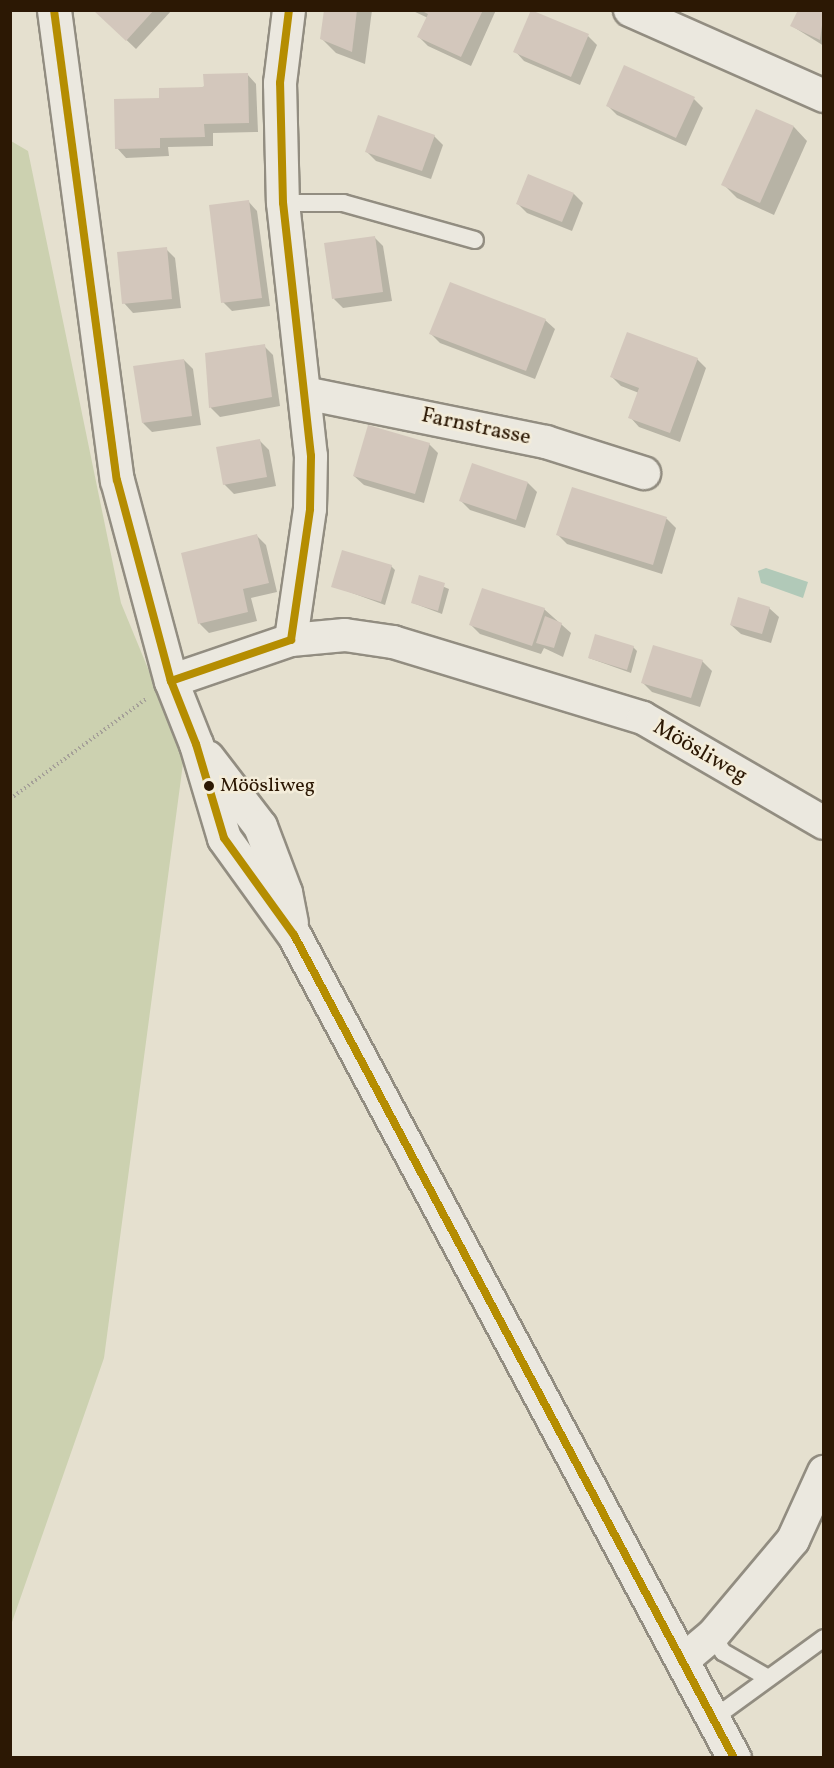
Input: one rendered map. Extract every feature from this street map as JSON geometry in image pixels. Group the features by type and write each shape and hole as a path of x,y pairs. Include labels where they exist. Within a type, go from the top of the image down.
{"street":[{"path":"54,10 117,480 171,681 196,744 224,838 294,935 734,1758"},
{"path":"289,10 280,83 283,203 311,456 310,509 291,640"},
{"path":"630,10 824,96"},
{"name":"Farnstrasse","path":"305,393 546,442 644,473"},
{"name":"Möösliweg","path":"171,681 291,640 345,635 393,642 643,718 824,823"},
{"path":"682,1661 713,1635 793,1540 824,1472"}],"lane":[{"path":"283,203 343,203 475,240"},
{"path":"713,1635 723,1652 768,1678"},
{"path":"714,1718 824,1638"}],"path":[{"path":"10,799 171,681"}],"shaded area":[{"path":"11,141 28,151 121,603 184,756 104,1358 11,1625"},
{"path":"766,568 808,582 803,598 761,583 758,571"}],"building":[{"path":"93,10 154,10 126,41"},
{"path":"324,10 357,10 352,52 320,39"},
{"path":"420,10 483,10 461,57 417,37 428,14"},
{"path":"531,10 589,34 571,77 513,52"},
{"path":"798,10 824,10 820,40 790,26"},
{"path":"624,65 695,97 676,138 606,106"},
{"path":"248,73 249,123 204,124 205,137 160,138 160,148 115,149 114,99 159,98 159,88 204,87 203,74"},
{"path":"756,109 794,126 760,203 721,185"},
{"path":"378,115 435,135 422,171 365,152"},
{"path":"528,174 574,193 562,222 516,204"},
{"path":"249,200 262,298 221,303 209,205"},
{"path":"375,236 383,292 332,299 324,243"},
{"path":"167,247 172,299 122,304 117,252"},
{"path":"450,282 546,319 526,371 429,334"},
{"path":"627,332 698,358 670,433 628,418 639,388 610,377"},
{"path":"265,344 272,397 209,408 205,353"},
{"path":"184,359 192,416 142,423 133,366"},
{"path":"368,425 430,443 415,494 353,476"},
{"path":"260,439 267,477 223,485 216,447"},
{"path":"472,463 528,482 516,520 459,501"},
{"path":"572,487 667,517 653,565 556,535"},
{"path":"257,534 269,583 243,589 248,612 198,624 181,553"},
{"path":"342,550 392,565 381,602 331,587"},
{"path":"419,575 445,583 438,611 411,603"},
{"path":"482,588 545,608 532,646 469,625"},
{"path":"738,597 770,607 762,634 730,625"},
{"path":"545,616 562,623 554,648 536,643"},
{"path":"595,634 634,646 627,670 588,658"},
{"path":"653,645 703,660 691,698 641,683"}],"transit line":[{"path":"54,10 117,480 171,681 196,744 224,838 294,935 734,1758"},
{"path":"171,681 291,640 310,509 311,456 283,203 280,83 289,10"}],"place":[{"name":"Möösliweg","path":"209,786"}]}
